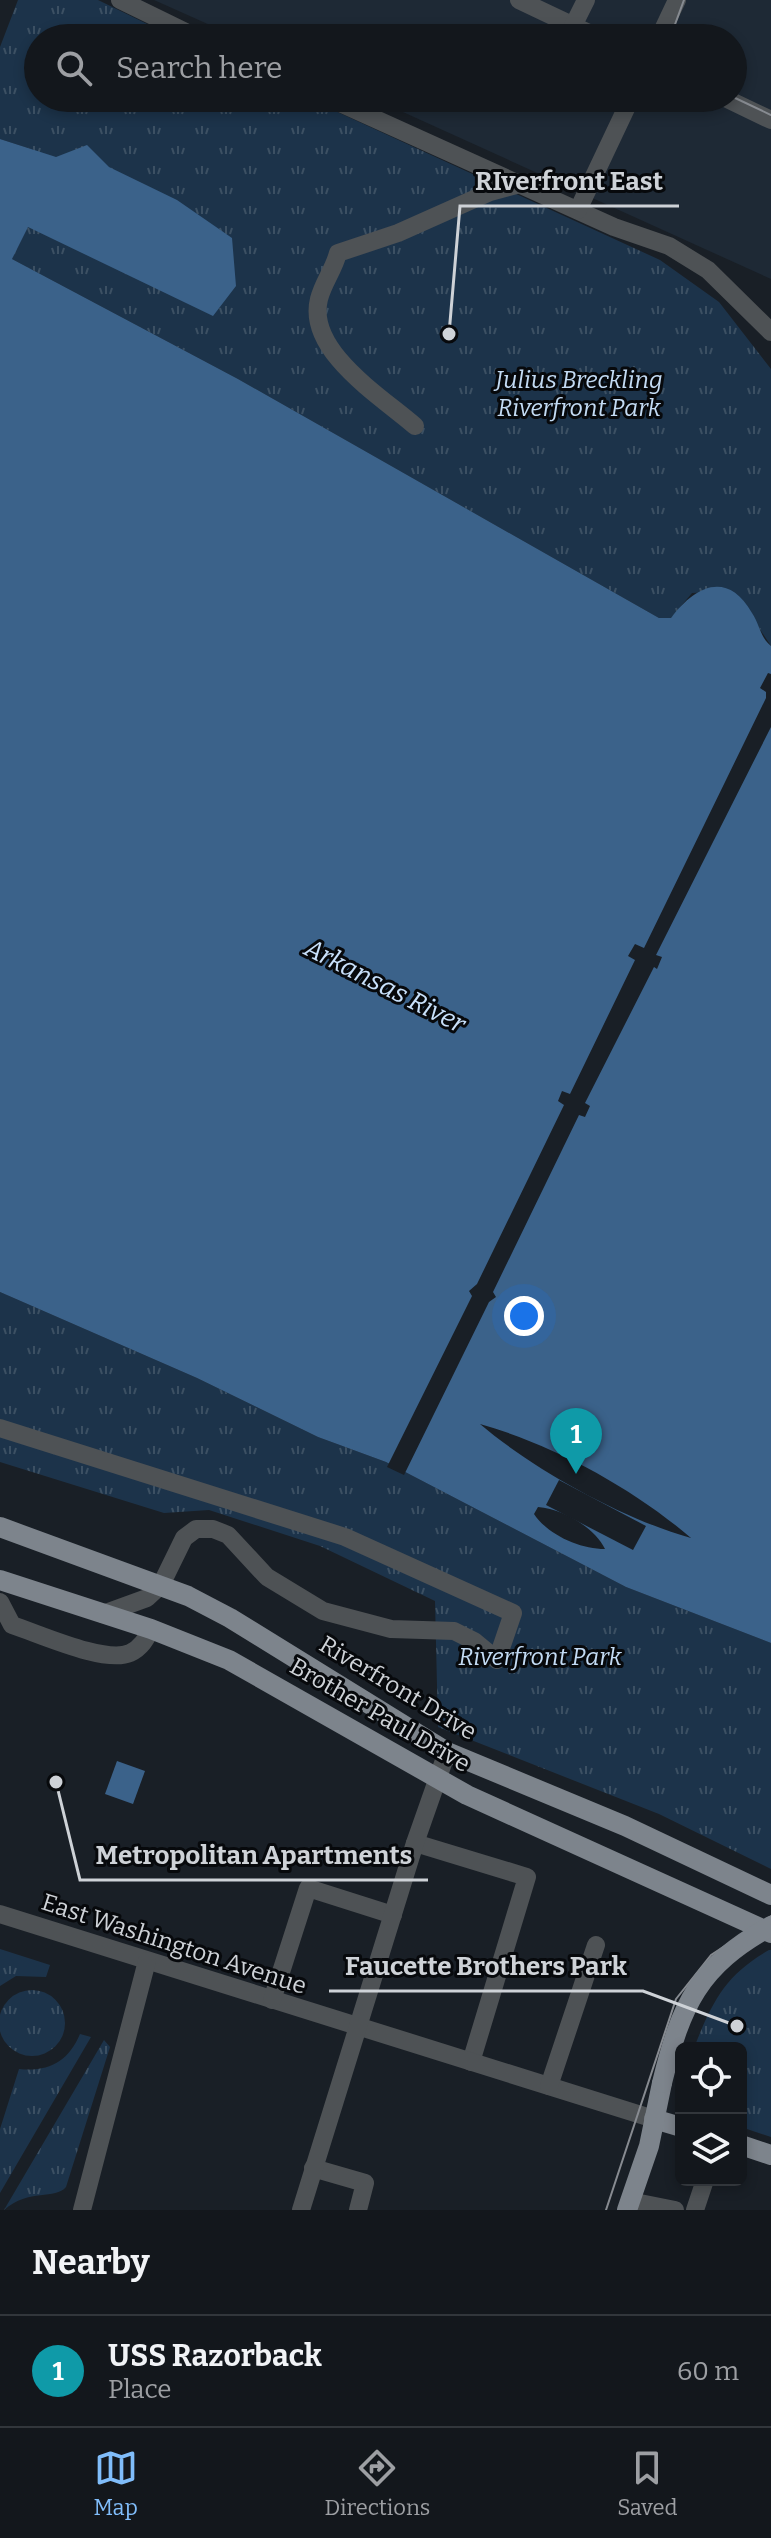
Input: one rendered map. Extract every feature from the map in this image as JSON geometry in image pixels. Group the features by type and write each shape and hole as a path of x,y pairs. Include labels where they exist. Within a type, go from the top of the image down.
{"main road":[{"name":"Riverfront Drive","path":"0,1527 161,1585 230,1618 447,1752 625,1826 771,1895"},
{"name":"Brother Paul Drive","path":"0,1581 151,1629 239,1665 438,1779 771,1933"},
{"path":"629,2206 649,2146 675,2031 699,1984 729,1952 771,1926"},
{"path":"654,2119 675,2125"},
{"path":"747,2147 771,2155"}],"street":[{"path":"120,0 169,24"},
{"path":"519,0 569,24"},
{"path":"574,24 586,0"},
{"path":"666,24 677,0"},
{"path":"747,109 771,120"},
{"path":"360,112 629,233 669,246 708,270 746,304 771,332"},
{"path":"578,210 624,112"},
{"path":"415,426 342,364 324,341 319,298 333,273 338,253 398,233 490,192 520,184"},
{"path":"0,1428 332,1533 513,1613 497,1660 474,1641 454,1631 404,1630 323,1611 267,1577 228,1535 213,1529 196,1529 184,1538 161,1585 147,1598 103,1614"},
{"path":"0,1602 12,1625 108,1656 129,1653 143,1644 151,1629"},
{"path":"301,2210 415,1843 447,1752"},
{"path":"415,1843 527,1877 471,2062"},
{"path":"272,2000 308,1888 393,1915"},
{"name":"East Washington Avenue","path":"0,1914 654,2119"},
{"path":"549,2086 596,1945"},
{"path":"82,2210 147,1961"},
{"path":"313,2168 365,2183 358,2210"},
{"path":"695,2210 703,2186"},
{"path":"629,2206 675,2210"}],"shaded area":[{"path":"154,0 771,0 771,279 403,112 747,112 747,24 208,24"}],"green space":[{"name":"Julius Breckling Riverfront Park","path":"18,0 98,0 147,24 24,24 24,112 338,112 660,260 719,302 771,369 771,646 738,596 726,591 692,593 671,618 659,618 238,379 12,259 34,150 0,139 0,47"},
{"name":"Riverfront Park","path":"0,1292 197,1378 318,1437 386,1462 626,1587 771,1643 771,1869 659,1814 438,1727 435,1601 320,1546 209,1510 164,1513 0,1462"},
{"path":"0,1949 50,1965 46,1977 16,1976 0,1986"},
{"path":"771,1950 771,2137 747,2129 747,2042 697,2042 722,1991 741,1969"},
{"path":"26,1990 38,1990 50,1995 60,2005 65,2023 63,2036 50,2051 38,2056 26,2056 14,2051 4,2041 -1,2029 -1,2017 4,2005 14,1995"},
{"path":"80,2034 91,2037 0,2193 0,2129 19,2069 40,2069 56,2063 70,2052"},
{"path":"104,2040 110,2047 66,2187 55,2193 23,2199 4,2210"}],"water":[{"name":"Arkansas River","path":"0,139 56,157 87,145 109,167 177,200 232,238 236,286 213,316 28,227 12,259 238,379 659,618 671,618 700,591 721,587 732,591 752,613 771,646 771,1643 626,1587 386,1462 318,1437 197,1378 0,1292","holes":["480,1424 536,1444 592,1470 644,1502 691,1538 637,1519 580,1491 526,1459","538,1507 577,1520 593,1533 605,1549 575,1543 556,1534 534,1514"]},
{"path":"117,1761 145,1771 133,1804 105,1794"}],"pier":[{"path":"768,673 771,674 771,727 656,955 662,957 657,969 654,967 585,1103 590,1106 585,1117 579,1115 493,1292 496,1297 489,1302 404,1475 387,1467 472,1296 469,1291 477,1284 564,1105 558,1101 562,1091 570,1094 635,960 628,956 635,944 644,948 766,698 766,692 760,688"},
{"path":"559,1480 646,1526 633,1550 546,1505"}],"tram line":[{"path":"675,24 684,0"},
{"path":"747,104 771,115"},
{"path":"606,2210 676,1999 711,1955 771,1916"}],"place":[{"name":"RIverfront East","path":"449,334"},
{"name":"USS Razorback","path":"576,1474"},
{"name":"Metropolitan Apartments","path":"56,1782"},
{"name":"Faucette Brothers Park","path":"737,2026"}]}
